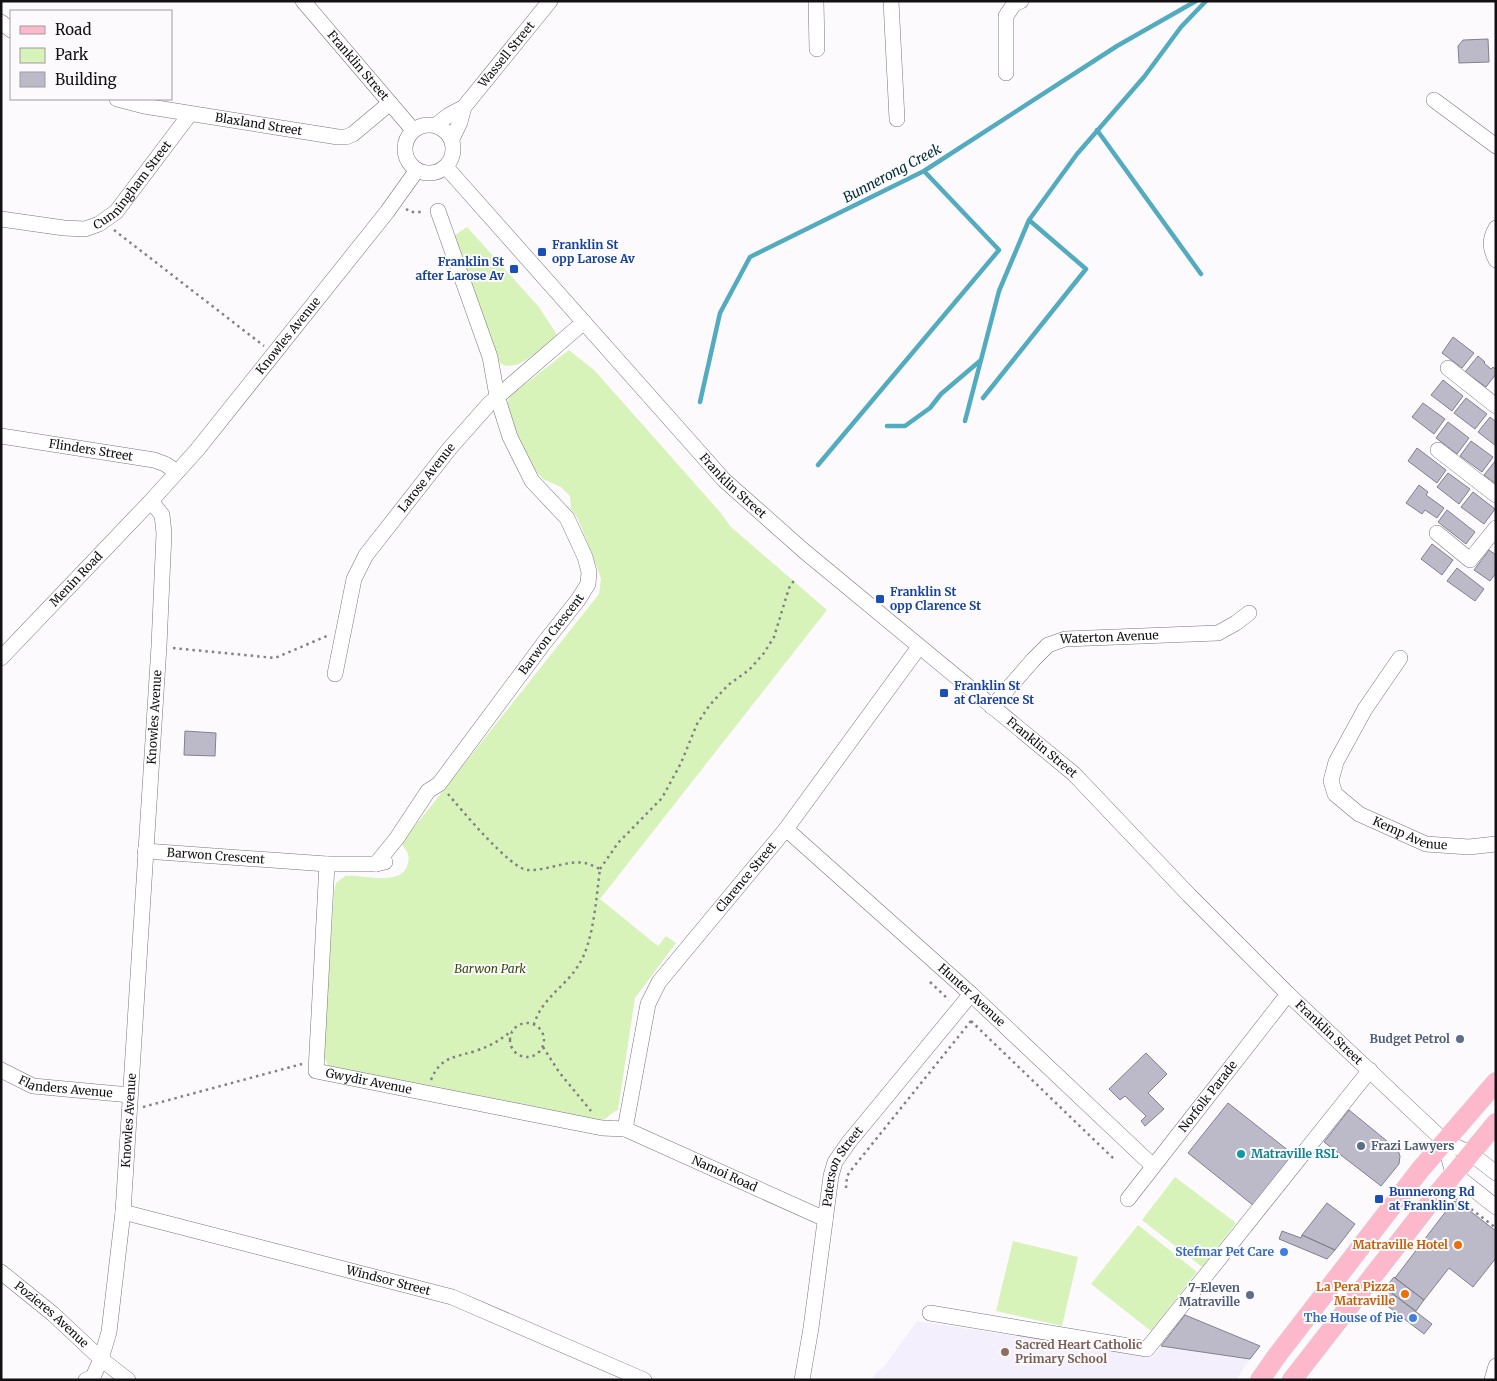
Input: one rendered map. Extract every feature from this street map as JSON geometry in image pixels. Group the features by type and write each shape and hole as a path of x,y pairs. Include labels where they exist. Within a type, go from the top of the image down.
{"main road":[{"path":"1260,1380 1444,1140 1496,1082"},
{"path":"1292,1380 1453,1173 1496,1123"}],"street":[{"name":"Franklin Street","path":"303,1 413,130"},
{"name":"Wassell Street","path":"436,125 464,107 550,1"},
{"path":"816,1 817,50"},
{"path":"891,1 897,120"},
{"path":"1006,73 1006,16 1014,4 1021,1"},
{"name":"Blaxland Street","path":"121,100 144,106 332,137 346,137 362,128 390,103"},
{"path":"1434,100 1496,146"},
{"name":"Wassell Street","path":"452,140 464,107"},
{"name":"Cunningham Street","path":"1,219 84,230 103,222 116,212 190,114"},
{"path":"422,125 436,125 444,129 452,140 454,147 451,161 446,167 429,174 417,170 406,159 405,151 408,136 413,130 422,125"},
{"name":"Franklin Street","path":"446,167 724,480 804,551 1074,774 1189,895 1288,994 1444,1140"},
{"name":"Knowles Avenue","path":"86,1380 93,1377 101,1359 109,1332 123,1212 159,646 164,524 162,516 151,501 274,354 417,170"},
{"name":"Barwon Crescent","path":"145,851 327,864 383,863 428,791 439,784 578,600 588,584 589,572 585,556 568,518 532,481 510,437 497,396 490,357 438,211"},
{"path":"1496,228 1490,236 1490,248 1496,260"},
{"name":"Larose Avenue","path":"335,674 354,578 366,555 472,421 497,396 584,322"},
{"path":"1448,368 1496,406"},
{"name":"Flinders Street","path":"1,436 154,460 165,464 177,472"},
{"path":"1438,450 1496,495"},
{"name":"Menin Road","path":"1,658 151,501"},
{"path":"1437,533 1470,560 1496,528"},
{"name":"Waterton Avenue","path":"992,707 1048,645 1065,639 1218,633 1249,613"},
{"name":"Clarence Street","path":"626,1129 648,1004 659,982 786,829 919,647"},
{"name":"Kemp Avenue","path":"1400,658 1365,708 1336,762 1331,781 1331,796 1359,814 1426,844 1469,847 1496,844"},
{"name":"Hunter Avenue","path":"786,829 971,994 1153,1166"},
{"name":"Gwydir Avenue","path":"327,864 316,1071 595,1126 626,1129"},
{"name":"Paterson Street","path":"802,1380 834,1162 971,994"},
{"name":"Norfolk Parade","path":"1128,1199 1288,994"},
{"name":"Flanders Avenue","path":"1,1070 33,1086 130,1095"},
{"path":"930,1313 1147,1348 1370,1070"},
{"name":"Namoi Road","path":"626,1129 825,1218"},
{"path":"1444,1140 1470,1153 1496,1173"},
{"path":"1444,1140 1453,1173 1496,1207"},
{"name":"Windsor Street","path":"123,1212 452,1297 644,1380"},
{"name":"Pozieres Avenue","path":"1,1272 53,1314 101,1359 128,1380"},
{"path":"1492,1380 1496,1366"}],"path":[{"path":"395,200 411,212 438,211"},
{"path":"103,222 274,354"},
{"path":"534,1024 547,999 569,978 584,957 589,940 600,868 618,843 662,798 681,764 696,724 708,706 728,685 749,670 764,653 774,637 788,588 795,578"},
{"path":"159,646 275,658 344,629"},
{"path":"439,784 486,838 521,869 533,870 574,863 585,863 600,868"},
{"name":"Hunter Avenue","path":"930,982 1114,1160"},
{"name":"Paterson Street","path":"845,1192 847,1176 852,1169 971,1021"},
{"path":"427,1094 434,1072 442,1063 450,1058 487,1046 522,1023 534,1024 543,1034 542,1047 538,1053 527,1057 519,1055 513,1050 510,1044 512,1031"},
{"path":"542,1047 559,1072 595,1115 597,1119 595,1126"},
{"path":"129,1111 317,1060"},
{"path":"1455,1198 1496,1228"}],"shaded area":[{"name":"Sacred Heart Catholic Primary School","path":"917,1321 1153,1357 1161,1346 1250,1359 1236,1380 870,1380 886,1364"}],"green space":[{"path":"467,227 539,307 557,335 530,358 514,365 507,366 500,363 454,236"},
{"name":"Barwon Park","path":"569,350 595,371 720,512 731,527 827,610 600,899 658,946 666,936 676,943 635,998 618,1110 600,1122 328,1066 323,1052 336,883 345,876 391,878 405,871 409,858 407,851 402,845 404,840 599,594 601,579 578,519 571,509 570,496 561,487 543,479 533,468 522,447 507,407 511,395"},
{"path":"1175,1177 1236,1223 1202,1267 1142,1220"},
{"path":"1138,1225 1197,1272 1151,1331 1091,1284"},
{"path":"1013,1241 1078,1257 1062,1326 996,1311"}],"building":[{"path":"1488,39 1489,62 1459,63 1458,46 1463,40"},
{"path":"1453,337 1474,353 1462,368 1442,353"},
{"path":"1478,356 1491,369 1493,367 1496,370 1496,374 1486,387 1465,372"},
{"path":"1443,380 1463,396 1452,411 1431,395"},
{"path":"1466,398 1487,414 1475,429 1454,413"},
{"path":"1423,403 1445,419 1434,434 1412,417"},
{"path":"1490,417 1496,422 1496,446 1478,432"},
{"path":"1448,422 1469,438 1457,454 1436,438"},
{"path":"1471,441 1493,457 1482,472 1460,456"},
{"path":"1417,448 1446,470 1437,483 1408,461"},
{"path":"1496,460 1496,484 1484,475"},
{"path":"1448,473 1470,489 1459,504 1437,487"},
{"path":"1419,485 1428,492 1426,495 1444,508 1437,518 1425,510 1422,514 1406,503"},
{"path":"1473,492 1495,509 1484,524 1461,507"},
{"path":"1447,510 1475,532 1466,544 1438,522"},
{"path":"1432,544 1453,560 1442,575 1421,559"},
{"path":"1489,550 1496,555 1496,573 1490,581 1474,570"},
{"path":"1457,568 1484,589 1475,601 1447,581"},
{"path":"185,731 216,733 215,756 184,755"},
{"path":"1146,1053 1167,1074 1148,1093 1164,1109 1145,1126 1141,1121 1146,1116 1125,1096 1120,1100 1109,1089"},
{"name":"Matraville RSL","path":"1228,1103 1294,1155 1254,1206 1188,1153"},
{"name":"Frazi Lawyers","path":"1349,1110 1398,1150 1400,1156 1399,1164 1381,1186 1324,1142"},
{"name":"Matraville Hotel","path":"1457,1201 1496,1231 1496,1258 1473,1287 1449,1268 1424,1300 1395,1278 1453,1202"},
{"path":"1327,1203 1355,1224 1335,1250 1302,1235"},
{"path":"1282,1231 1301,1238 1302,1235 1335,1250 1327,1259 1279,1239"},
{"name":"La Pera Pizza Matraville","path":"1394,1277 1424,1300 1416,1311 1385,1288"},
{"name":"The House of Pie","path":"1385,1288 1432,1324 1424,1334 1377,1298"},
{"path":"1185,1315 1260,1346 1250,1359 1161,1346"}],"waterway":[{"name":"Bunnerong Creek","path":"700,402 720,313 750,257 924,171 1117,46 1196,1"},
{"path":"965,421 999,291 1029,220 1077,154 1144,77 1181,27 1206,1"},
{"path":"1097,130 1201,274"},
{"path":"818,465 999,250 924,171"},
{"path":"983,398 1086,269 1029,220"},
{"path":"887,426 905,426 930,408 941,394 981,360"}],"place":[{"name":"Franklin St opp Larose Av","path":"542,252"},
{"name":"Franklin St after Larose Av","path":"514,269"},
{"name":"Franklin St opp Clarence St","path":"880,599"},
{"name":"Franklin St at Clarence St","path":"944,693"},
{"name":"Budget Petrol","path":"1460,1039"},
{"name":"Frazi Lawyers","path":"1361,1146"},
{"name":"Matraville RSL","path":"1241,1154"},
{"name":"Bunnerong Rd at Franklin St","path":"1379,1199"},
{"name":"Matraville Hotel","path":"1458,1245"},
{"name":"Stefmar Pet Care","path":"1284,1252"},
{"name":"La Pera Pizza Matraville","path":"1405,1294"},
{"name":"7-Eleven Matraville","path":"1250,1295"},
{"name":"The House of Pie","path":"1413,1318"},
{"name":"Sacred Heart Catholic Primary School","path":"1005,1352"}]}
